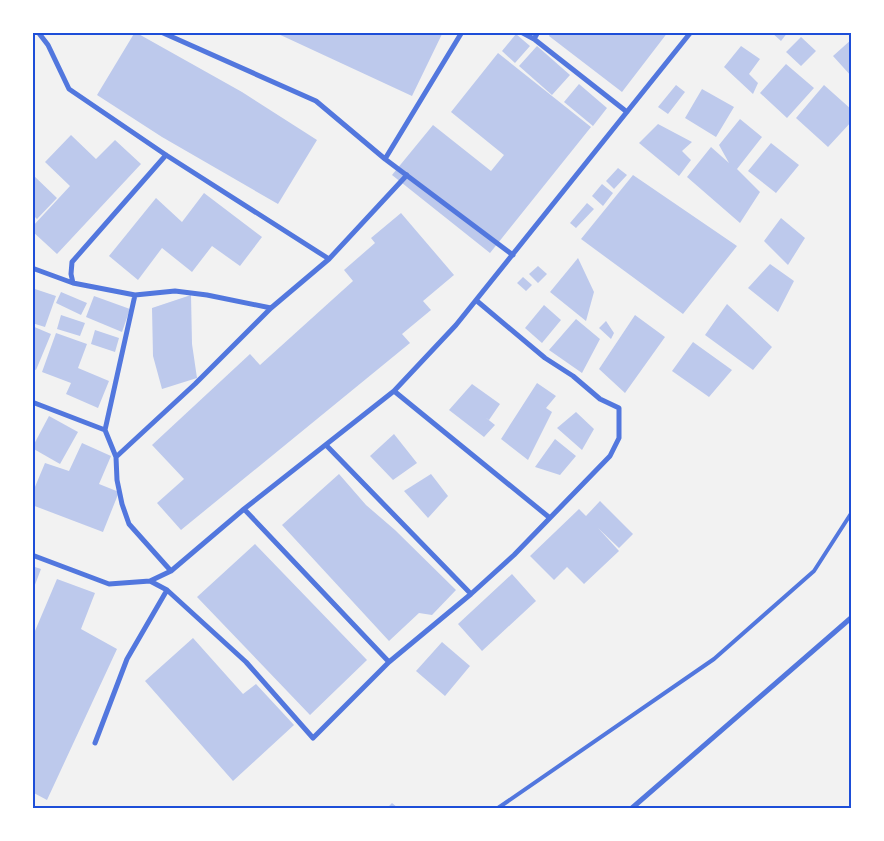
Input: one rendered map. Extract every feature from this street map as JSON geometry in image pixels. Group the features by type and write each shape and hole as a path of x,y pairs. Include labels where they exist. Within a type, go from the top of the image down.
{"street":[{"path":"38,32 48,45 69,89 166,155 329,259"},
{"path":"161,32 316,101 385,159 513,255"},
{"path":"385,159 462,32"},
{"path":"521,32 534,39 627,112"},
{"path":"534,39 538,32"},
{"path":"32,555 109,584 150,580 172,571 244,508 394,390 456,325 476,301 691,32"},
{"path":"73,283 71,274 72,262 166,155"},
{"path":"116,457 196,384 271,308 329,259 407,175"},
{"path":"32,268 73,283 135,295 175,291 207,295 271,308"},
{"path":"135,295 105,430 116,457 117,480 129,524 172,571"},
{"path":"150,580 167,590 246,662 313,738 389,662 471,594 550,518 610,456 620,438 618,408 600,399 573,376 545,358 476,301"},
{"path":"394,390 550,518"},
{"path":"32,402 105,430"},
{"path":"326,445 471,594"},
{"path":"244,508 389,662"},
{"path":"96,743 127,659 167,590"},
{"path":"632,808 852,617"}],"lane":[{"path":"498,808 714,660 814,571 852,512"}],"building":[{"path":"135,32 242,92 317,140 278,204 162,137 97,95"},
{"path":"274,32 443,32 412,96"},
{"path":"551,32 668,32 622,92 549,36"},
{"path":"771,32 788,32 781,41"},
{"path":"516,34 530,46 515,63 502,51"},
{"path":"801,37 816,51 801,66 786,52"},
{"path":"852,39 852,77 833,56"},
{"path":"537,46 570,75 552,95 519,66"},
{"path":"741,46 760,59 749,74 758,83 753,94 724,67"},
{"path":"498,53 591,127 490,253 392,175 433,125 491,171 504,155 451,112"},
{"path":"786,64 814,88 787,118 760,93"},
{"path":"579,84 607,108 593,126 564,102"},
{"path":"676,85 685,92 668,114 658,107"},
{"path":"824,85 852,110 852,121 828,147 796,118"},
{"path":"702,89 734,107 716,137 685,118"},
{"path":"740,119 762,137 737,169 760,192 740,223 687,177 711,147 729,163 719,145"},
{"path":"658,124 692,142 682,151 691,160 679,176 639,143"},
{"path":"71,135 96,159 115,140 141,164 57,254 32,231 32,227 70,186 45,162"},
{"path":"771,143 799,165 776,193 748,171"},
{"path":"618,168 627,175 614,189 606,181"},
{"path":"32,174 57,198 37,219 32,214"},
{"path":"633,175 737,246 683,314 581,239"},
{"path":"602,184 613,193 603,206 592,196"},
{"path":"204,193 262,237 240,266 212,246 192,272 162,248 138,280 109,256 156,198 182,222"},
{"path":"587,203 594,209 576,228 570,223"},
{"path":"401,213 454,275 423,301 431,310 402,334 410,343 181,530 157,503 184,479 152,445 250,354 260,365 353,281 344,270 375,243 371,238"},
{"path":"781,218 805,238 788,265 764,241"},
{"path":"578,258 594,292 586,321 550,292"},
{"path":"770,264 794,281 778,312 748,288"},
{"path":"538,266 547,274 538,283 529,274"},
{"path":"523,277 532,285 526,291 517,283"},
{"path":"32,288 56,296 45,327 32,323"},
{"path":"61,292 87,303 81,315 56,303"},
{"path":"191,295 192,344 197,378 162,389 153,356 152,308"},
{"path":"94,296 130,309 122,332 86,317"},
{"path":"727,304 772,347 753,370 705,335"},
{"path":"544,305 561,320 542,343 525,328"},
{"path":"61,315 85,323 80,336 57,329"},
{"path":"635,315 665,337 625,393 599,369"},
{"path":"576,319 600,339 582,373 549,350"},
{"path":"606,321 614,333 611,339 599,328"},
{"path":"32,326 51,334 36,370 32,369"},
{"path":"95,330 119,338 115,352 91,344"},
{"path":"56,333 87,344 78,368 109,381 98,408 66,394 71,383 42,372"},
{"path":"693,342 732,370 709,397 672,371"},
{"path":"537,383 556,396 546,408 552,412 528,460 501,439"},
{"path":"472,384 500,404 489,420 485,417 495,425 484,437 449,410"},
{"path":"576,412 594,429 582,450 557,428"},
{"path":"49,416 78,432 60,464 32,448"},
{"path":"394,434 417,463 393,480 370,456"},
{"path":"555,439 576,456 560,475 535,467"},
{"path":"82,443 111,456 99,484 119,492 103,532 32,505 32,494 45,463 69,471"},
{"path":"339,474 366,505 395,530 456,590 432,615 419,613 389,641 282,525"},
{"path":"431,474 448,496 428,518 404,491"},
{"path":"600,501 633,534 619,548 598,528 619,551 584,584 567,567 554,580 530,556 579,509 586,516"},
{"path":"255,544 367,660 310,715 197,597"},
{"path":"32,566 41,569 33,590 32,590"},
{"path":"512,574 536,601 482,651 458,624"},
{"path":"57,579 95,593 81,629 117,649 47,800 32,792 32,658 34,654 32,653 32,638"},
{"path":"193,638 243,694 256,684 294,725 233,781 145,681"},
{"path":"442,642 470,666 445,696 416,671"},
{"path":"392,803 398,808 387,808"}]}
